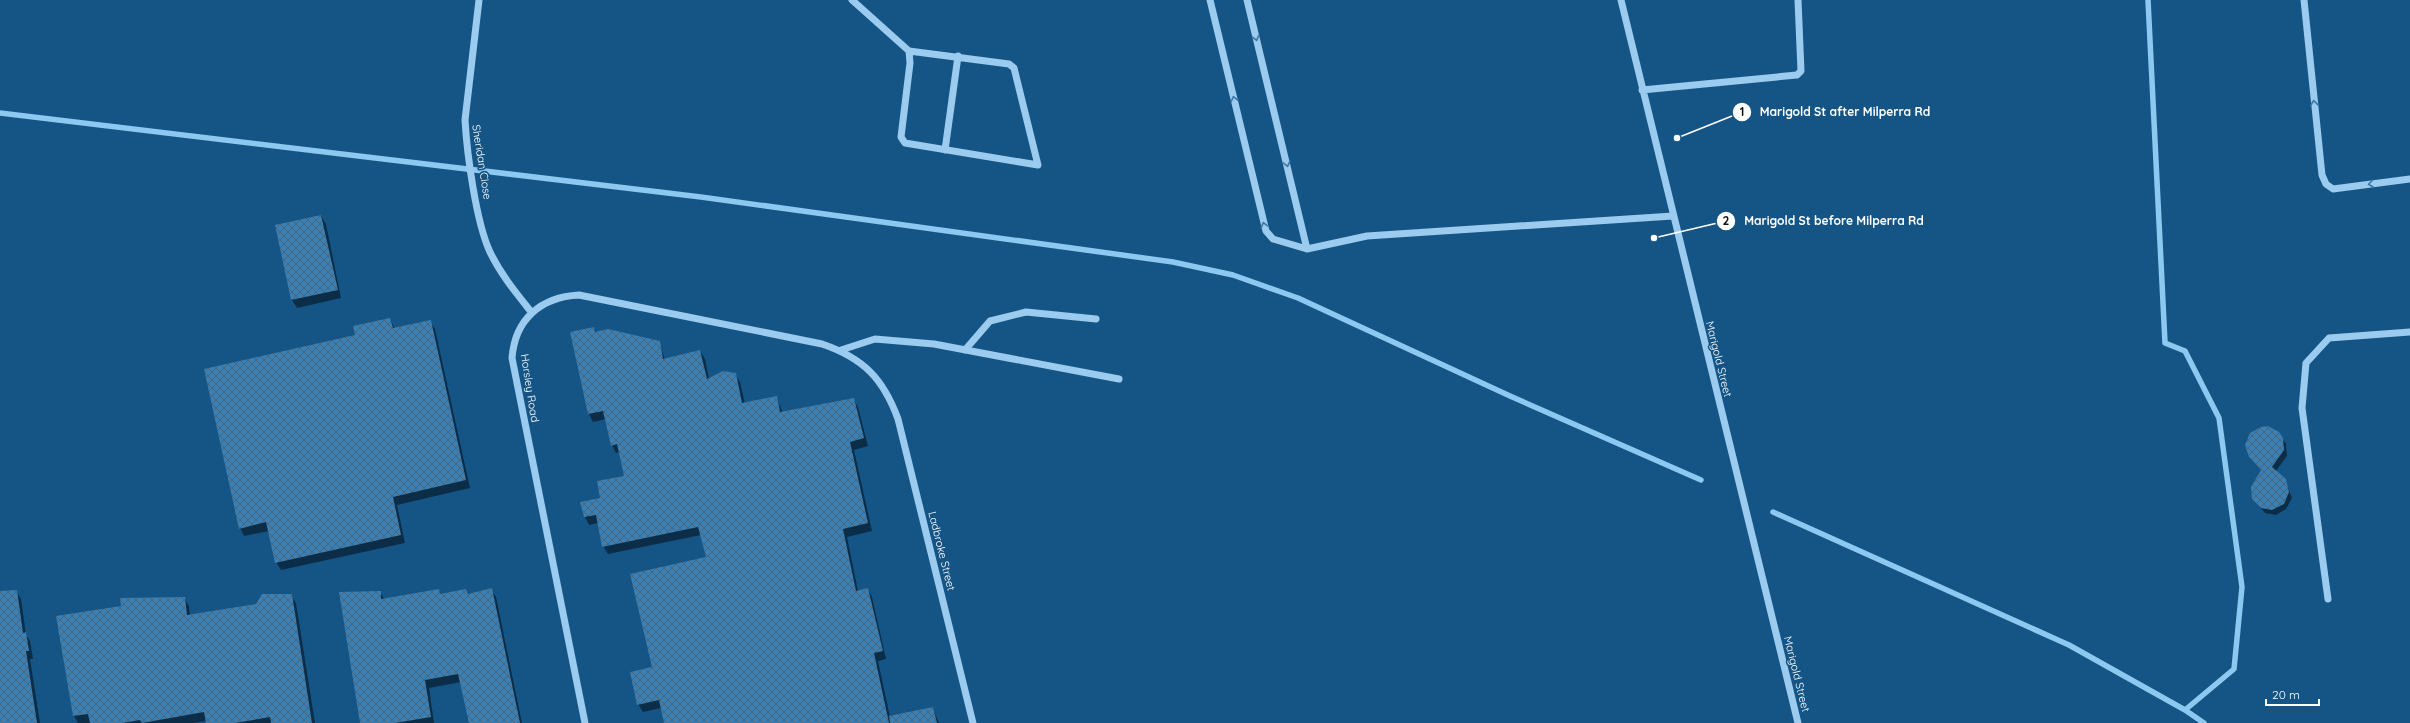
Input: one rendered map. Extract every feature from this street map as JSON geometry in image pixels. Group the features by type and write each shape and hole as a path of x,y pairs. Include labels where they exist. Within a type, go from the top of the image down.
{"street":[{"name":"Sheridan Close","path":"480,0 464,120 466,140 478,206 490,251 500,270 532,313"},
{"path":"852,0 909,51 958,56 1009,64 1014,68 1038,165 905,143 901,137 910,62 909,51"},
{"path":"1210,0 1266,231 1273,239 1307,249 1367,236 1673,216"},
{"path":"1247,0 1307,249"},
{"name":"Marigold Street","path":"1621,0 1798,723"},
{"path":"1642,90 1797,75 1801,71 1798,0"},
{"path":"2304,0 2322,175 2326,184 2333,189 2410,179"},
{"path":"945,150 958,56"},
{"name":"Horsley Road","path":"585,723 513,369 513,346 516,336 520,328 532,313 541,306 560,298 590,296 799,339 841,350 872,372 884,386"},
{"path":"965,350 990,321 1026,312 1096,319"},
{"path":"2328,599 2302,408 2306,363 2329,338 2410,332"},
{"path":"841,350 875,339 934,344 1119,379"},
{"name":"Ladbroke Street","path":"884,386 898,419 973,723"}],"building":[{"path":"321,215 338,290 291,300 275,225"},
{"path":"390,318 393,328 431,320 466,480 393,497 401,535 275,563 266,522 239,529 204,369 355,335 353,326"},
{"path":"594,327 595,332 608,329 660,341 663,359 700,350 707,379 723,371 736,373 742,403 777,396 780,412 854,398 864,438 850,442 868,523 843,529 856,591 868,588 883,651 874,653 889,723 664,723 659,700 637,705 630,672 652,667 630,574 706,557 698,527 602,547 596,515 584,517 580,502 600,498 597,481 624,476 617,444 611,446 603,411 588,414 570,332"},
{"path":"2268,426 2279,432 2283,438 2284,450 2272,467 2286,479 2289,492 2284,504 2272,510 2261,508 2252,499 2251,487 2261,470 2249,457 2245,445 2250,433 2261,427"},
{"path":"492,588 520,723 469,723 458,674 425,680 431,717 395,723 360,723 339,592 381,591 381,599 439,589 440,594 466,589 468,594"},
{"path":"17,590 23,633 26,632 29,651 26,651 37,723 0,723 0,591"},
{"path":"262,594 292,594 312,723 271,723 270,717 235,723 206,723 204,712 142,723 140,720 122,723 90,723 88,714 73,716 56,616 121,606 120,598 185,597 187,615 256,604"},
{"path":"933,707 937,723 890,723 889,716"}],"waterway":[{"path":"2148,0 2165,343 2185,351 2219,418 2242,587 2234,669 2185,710"},
{"path":"0,113 701,197 1173,262 1233,275 1298,298 1510,396 1701,480"},
{"path":"1773,512 2069,645 2185,710 2204,723"}],"place":[{"name":"Marigold St after Milperra Rd","path":"1677,138"},
{"name":"Marigold St before Milperra Rd","path":"1654,238"}]}
